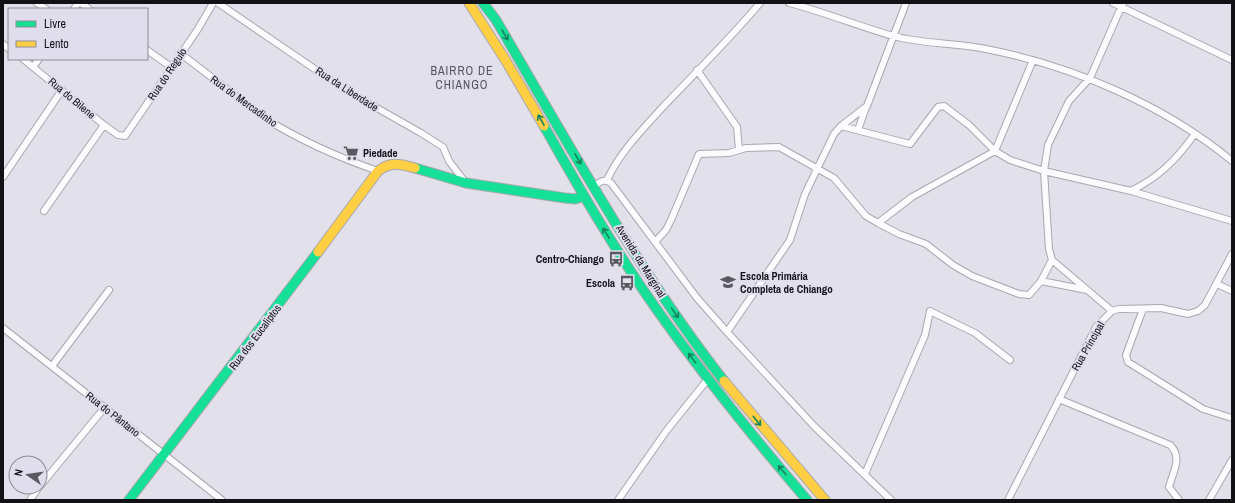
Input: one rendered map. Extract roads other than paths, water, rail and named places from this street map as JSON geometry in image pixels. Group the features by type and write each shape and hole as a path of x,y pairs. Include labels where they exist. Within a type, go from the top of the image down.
{"main road":[{"name":"Avenida da Marginal","path":"469,3 539,116 584,196 634,277 708,379 807,500"},
{"name":"Avenida da Marginal","path":"483,3 496,20 644,270 732,391 825,500"},
{"path":"378,171 391,163 397,163 466,183 565,198 575,199 584,196"},
{"name":"Rua dos Eucaliptos","path":"129,500 292,289 378,171"}],"street":[{"name":"Rua da Liberdade","path":"218,3 347,91 421,132 443,147 449,161 466,183"},
{"path":"594,186 607,180 619,157 697,70 739,28 760,3"},
{"path":"789,3 894,36 986,49 1033,60 1090,78 1126,95 1194,134 1232,161"},
{"path":"858,130 906,3"},
{"path":"1113,3 1122,5 1232,60"},
{"path":"1112,311 1052,260 1049,249 1044,171 1048,145 1063,110 1069,101 1090,78 1122,5"},
{"name":"Rua do Regulo","path":"122,136 125,136 211,6"},
{"path":"148,51 172,67"},
{"name":"Rua do Mercadinho","path":"180,53 266,119 279,127 342,157 378,171"},
{"name":"Rua do Bilene","path":"24,60 104,125 122,136"},
{"path":"33,67 38,60"},
{"path":"878,223 912,197 995,151 1033,60"},
{"path":"697,70 737,127 739,150"},
{"path":"3,177 62,90"},
{"path":"727,332 790,240 805,194 827,146 841,126 867,106"},
{"path":"841,126 910,144 938,107 944,106 969,126 995,151 1010,160 1044,171 1131,191 1232,221"},
{"path":"44,211 104,125"},
{"path":"1131,191 1155,177 1168,167 1178,157 1194,134"},
{"path":"655,242 672,220 699,154 729,153 746,148 779,147 834,178 866,216 899,234 926,244 953,265 972,276 1019,294 1029,295 1041,281 1052,260"},
{"path":"607,180 611,183 697,298 727,332 814,426 891,500"},
{"name":"Rua Principal","path":"1008,500 1096,328 1112,311 1119,309 1161,308 1188,314 1193,313 1205,305 1232,254"},
{"path":"1041,281 1089,290"},
{"path":"1216,284 1232,291"},
{"path":"52,366 109,290"},
{"path":"1143,309 1126,355 1128,362 1203,409 1232,418"},
{"path":"865,474 925,335 930,311 975,333 1010,360"},
{"name":"Rua do Pântano","path":"3,328 222,500"},
{"path":"618,500 667,430 708,379"},
{"path":"1059,399 1170,445 1176,454 1177,460 1170,487 1178,500"},
{"path":"48,477 105,407"},
{"path":"1209,500 1232,460"}],"place":[{"name":"Piedade","path":"351,153"},
{"name":"Centro-Chiango","path":"616,259"},
{"name":"Escola Primária Completa de Chiango","path":"728,282"},
{"name":"Escola","path":"627,283"}],"district":[{"name":"BAIRRO DE CHIANGO","path":"462,78"}]}
